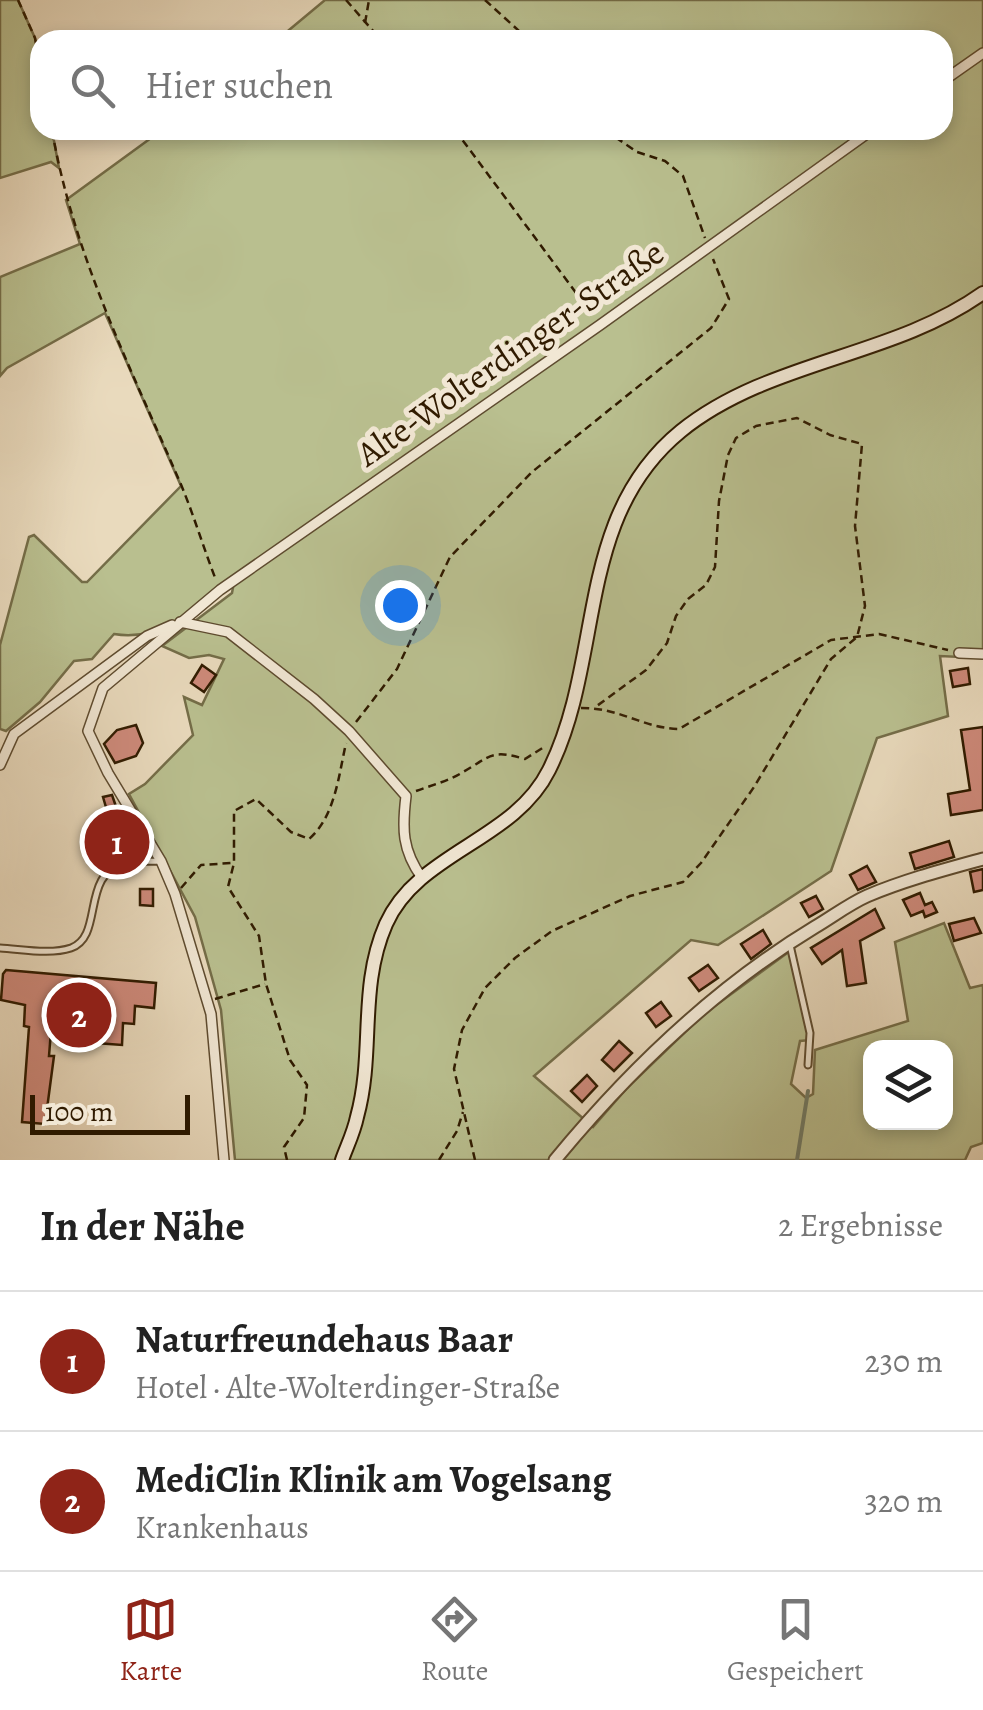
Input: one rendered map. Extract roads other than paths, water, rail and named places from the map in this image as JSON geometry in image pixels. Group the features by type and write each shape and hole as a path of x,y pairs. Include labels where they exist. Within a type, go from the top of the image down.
{"main road":[{"path":"342,1160 358,1116 366,1004 374,954 388,920 405,894 422,878 524,807 547,776 567,732 602,557 616,516 643,470 682,431 748,390 915,331 983,293"}],"street":[{"path":"953,74 983,53"},
{"name":"Alte-Wolterdinger-Straße","path":"224,1160 208,1001 175,894 88,731 103,688 220,590 858,140"},
{"path":"180,622 228,632 349,731 406,796 402,822 408,858 422,878"},
{"name":"Alte-Wolterdinger-Straße","path":"0,766 14,734 147,636 180,622"},
{"path":"959,653 983,654"},
{"path":"555,1160 627,1078 696,1011 789,942 863,898 917,877 983,859"}],"lane":[{"path":"0,948 72,948 84,938 94,891 105,876 116,866 129,862 161,862"},
{"path":"789,942 810,1033 808,1066"}],"waterway":[{"path":"797,1160 808,1091"}],"place":[{"name":"Naturfreundehaus Baar","path":"117,842"},
{"name":"MediClin Klinik am Vogelsang","path":"79,1015"}]}
